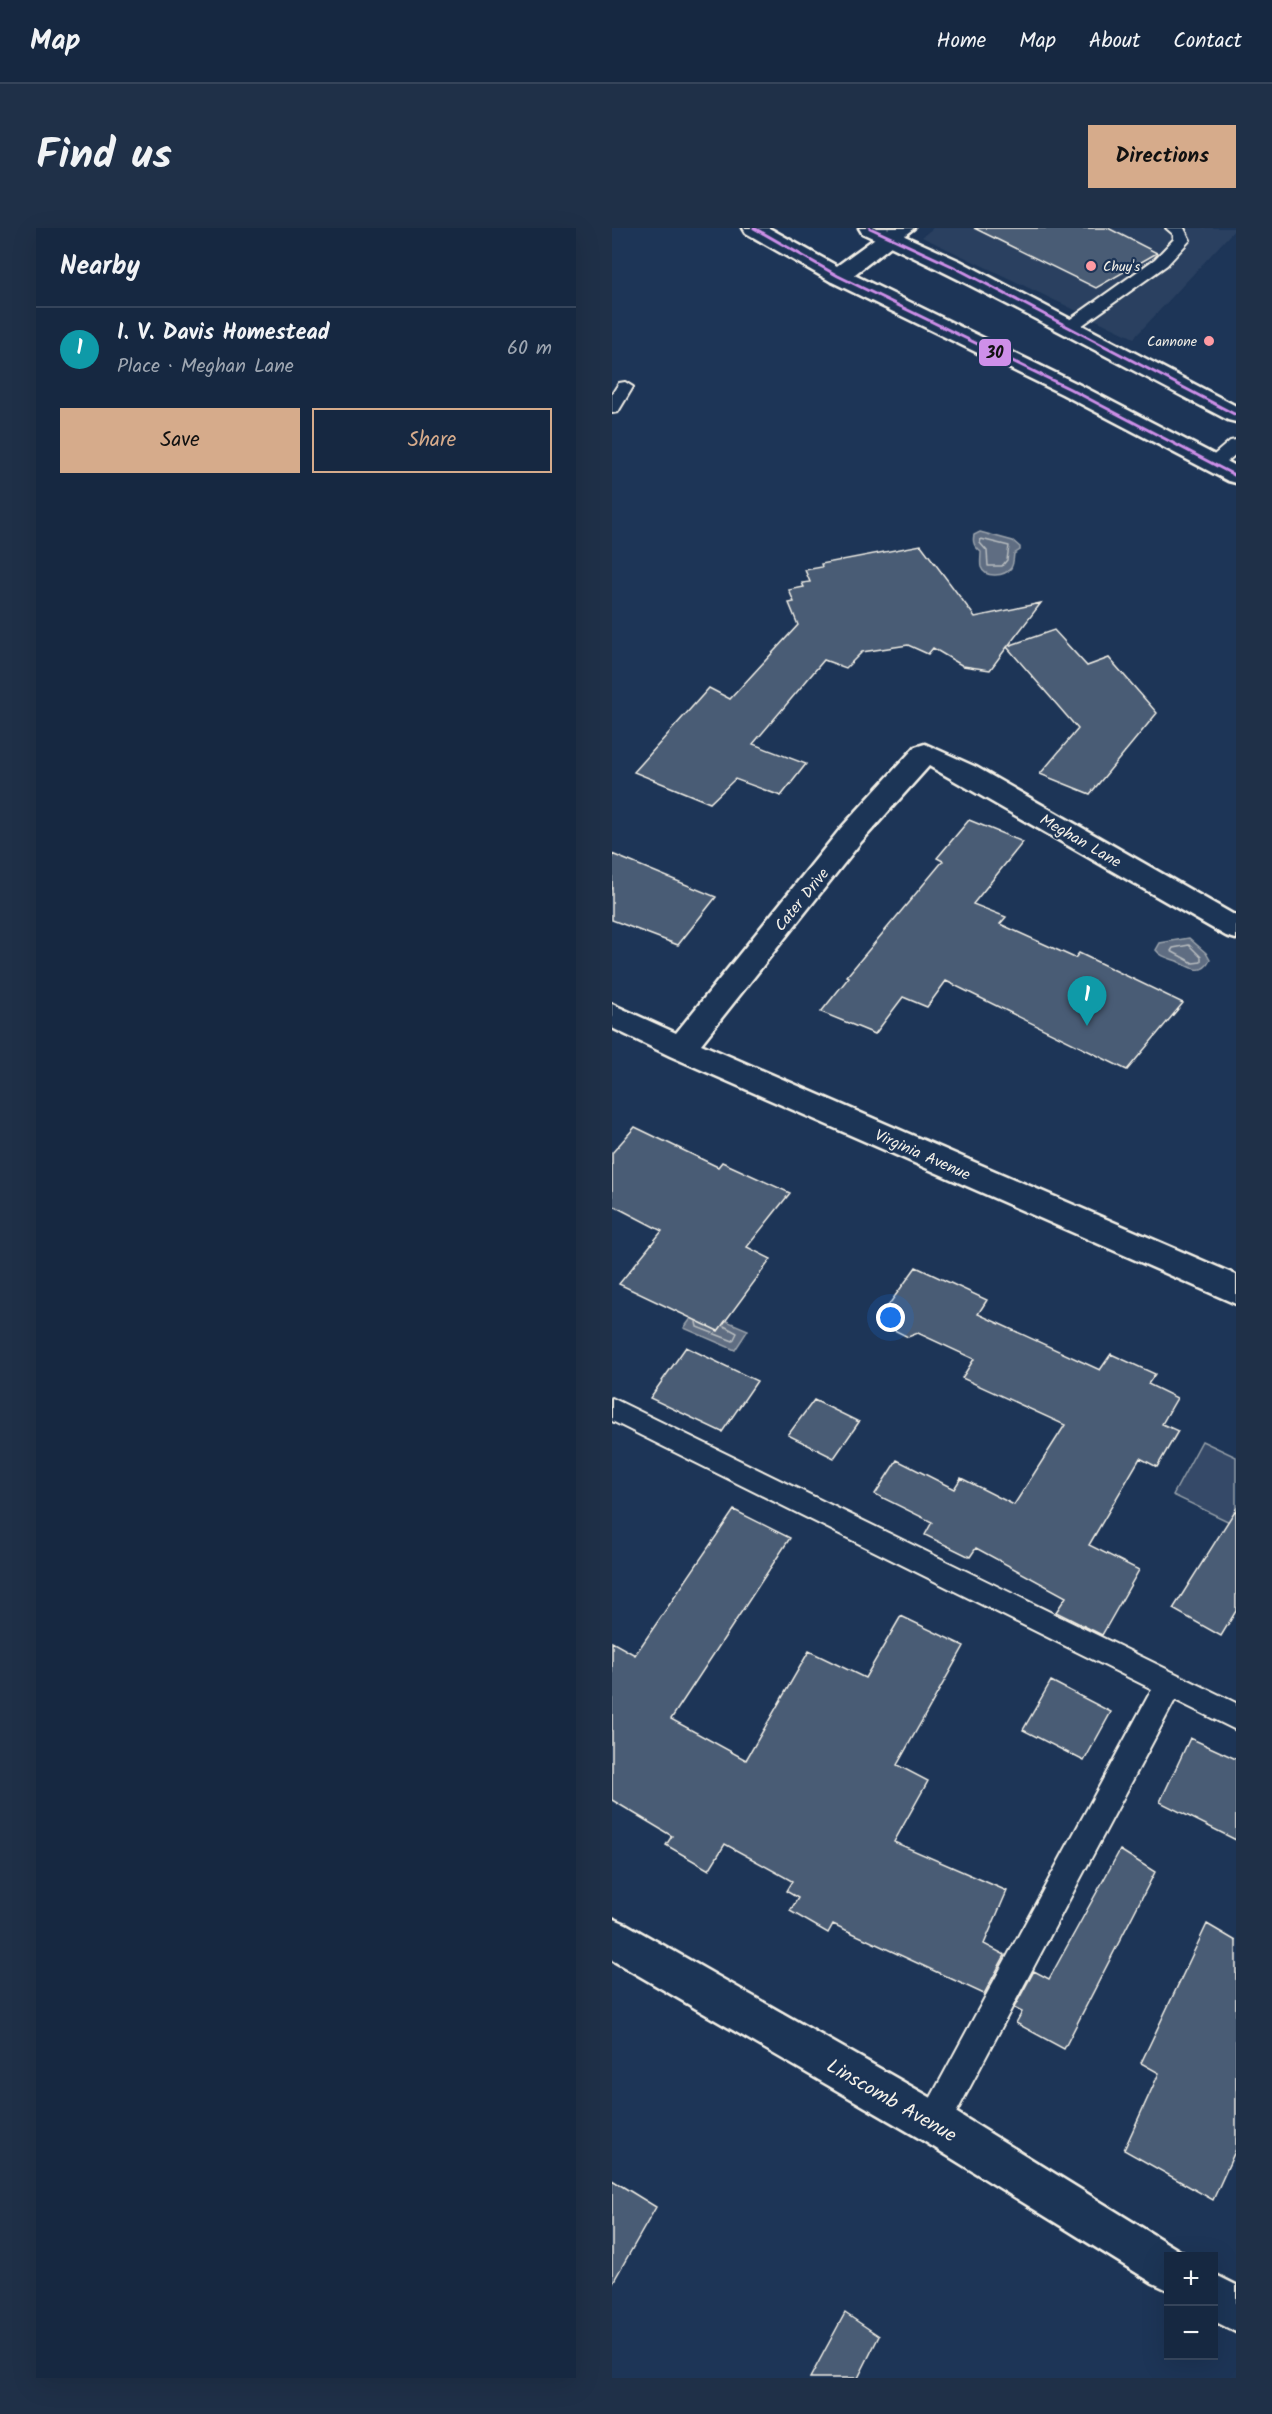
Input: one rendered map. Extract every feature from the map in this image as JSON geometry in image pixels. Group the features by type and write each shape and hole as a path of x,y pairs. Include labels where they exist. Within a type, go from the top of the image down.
{"street":[{"path":"754,228 838,276 1070,389 1236,476"},
{"path":"870,228 897,233 952,266 1236,415"},
{"path":"838,276 897,233"},
{"name":"Meghan Lane","path":"925,753 966,774 1236,929"},
{"name":"Cater Drive","path":"681,1048 851,835 925,753"},
{"name":"Virginia Avenue","path":"612,1015 681,1048 1236,1290"},
{"name":"Linscomb Avenue","path":"612,1938 934,2123 1164,2266"},
{"path":"1218,2299 1236,2310"}],"lane":[{"path":"1068,328 1161,262 1178,234"},
{"path":"612,408 625,387"},
{"path":"1214,464 1236,445"},
{"path":"612,1409 1236,1717"},
{"path":"934,2123 1169,1684"}],"shaded area":[{"path":"933,228 1236,228 1134,338 922,237"},
{"path":"1202,1441 1236,1457 1236,1525 1173,1495"}],"water":[{"path":"980,532 1013,541 1020,547 1020,550 1014,554 1013,564 1008,571 991,575 983,571 981,552 973,540 974,535"},
{"path":"1189,938 1206,953 1210,960 1203,968 1191,968 1163,956 1156,950 1160,943"},
{"path":"698,1309 748,1330 735,1350 684,1328"}],"building":[{"name":"Chuy's","path":"974,228 1108,228 1157,253 1096,288"},
{"path":"921,545 975,617 1041,603 1008,646 1054,630 1087,666 1109,658 1157,713 1090,794 1040,774 1078,729 1007,647 990,670 963,666 933,648 928,654 908,645 862,652 846,668 824,660 753,744 806,764 781,796 735,779 710,803 634,772 709,688 730,699 798,625 789,603 794,602 789,590 804,587 802,583 810,582 805,570 822,567 821,564"},
{"path":"969,820 1023,842 973,904 1006,917 1000,924 1075,958 1079,953 1183,1003 1127,1070 946,981 927,1007 903,997 875,1034 821,1012 849,977 847,976 943,861 937,858"},
{"path":"612,854 716,897 678,945 612,920"},
{"path":"635,1127 718,1167 722,1162 790,1193 747,1247 771,1259 718,1331 619,1284 662,1231 612,1205 612,1153"},
{"path":"916,1267 987,1300 978,1314 1100,1370 1111,1354 1155,1374 1148,1384 1177,1398 1162,1424 1178,1431 1157,1467 1140,1458 1089,1545 1139,1570 1102,1635 1056,1612 1066,1597 976,1548 970,1557 925,1535 932,1522 875,1494 897,1460 954,1489 961,1478 1014,1505 1065,1425 962,1378 974,1359 918,1333 908,1337 892,1329 882,1314"},
{"path":"686,1347 757,1381 722,1432 650,1398"},
{"path":"814,1400 859,1422 834,1458 788,1435"},
{"path":"1236,1509 1236,1611 1221,1636 1173,1609"},
{"path":"734,1510 790,1538 671,1719 746,1760 809,1651 865,1678 901,1616 964,1646 897,1765 928,1781 894,1842 1007,1891 984,1944 1005,1955 984,1994 833,1924 828,1933 790,1911 798,1898 786,1891 792,1881 725,1844 709,1870 666,1845 672,1836 612,1800 612,1642 635,1655"},
{"path":"1051,1681 1111,1712 1084,1761 1023,1730"},
{"path":"1190,1738 1236,1759 1236,1840 1160,1802"},
{"path":"1120,1850 1155,1872 1064,2049 1016,2023 1022,2012 1014,2008 1034,1971 1049,1979"},
{"path":"1207,1924 1236,1941 1236,2149 1213,2200 1124,2150 1159,2073 1141,2063"},
{"path":"612,2180 656,2207 612,2284"},
{"path":"845,2313 879,2336 858,2378 810,2378"}],"transit line":[{"name":"30","path":"754,228 838,276 1070,389 1236,476"},
{"name":"30","path":"870,228 952,266 1236,415"}],"place":[{"name":"Chuy's","path":"1091,266"},
{"name":"Cannone","path":"1209,341"},
{"name":"I. V. Davis Homestead","path":"1087,1026"}]}
